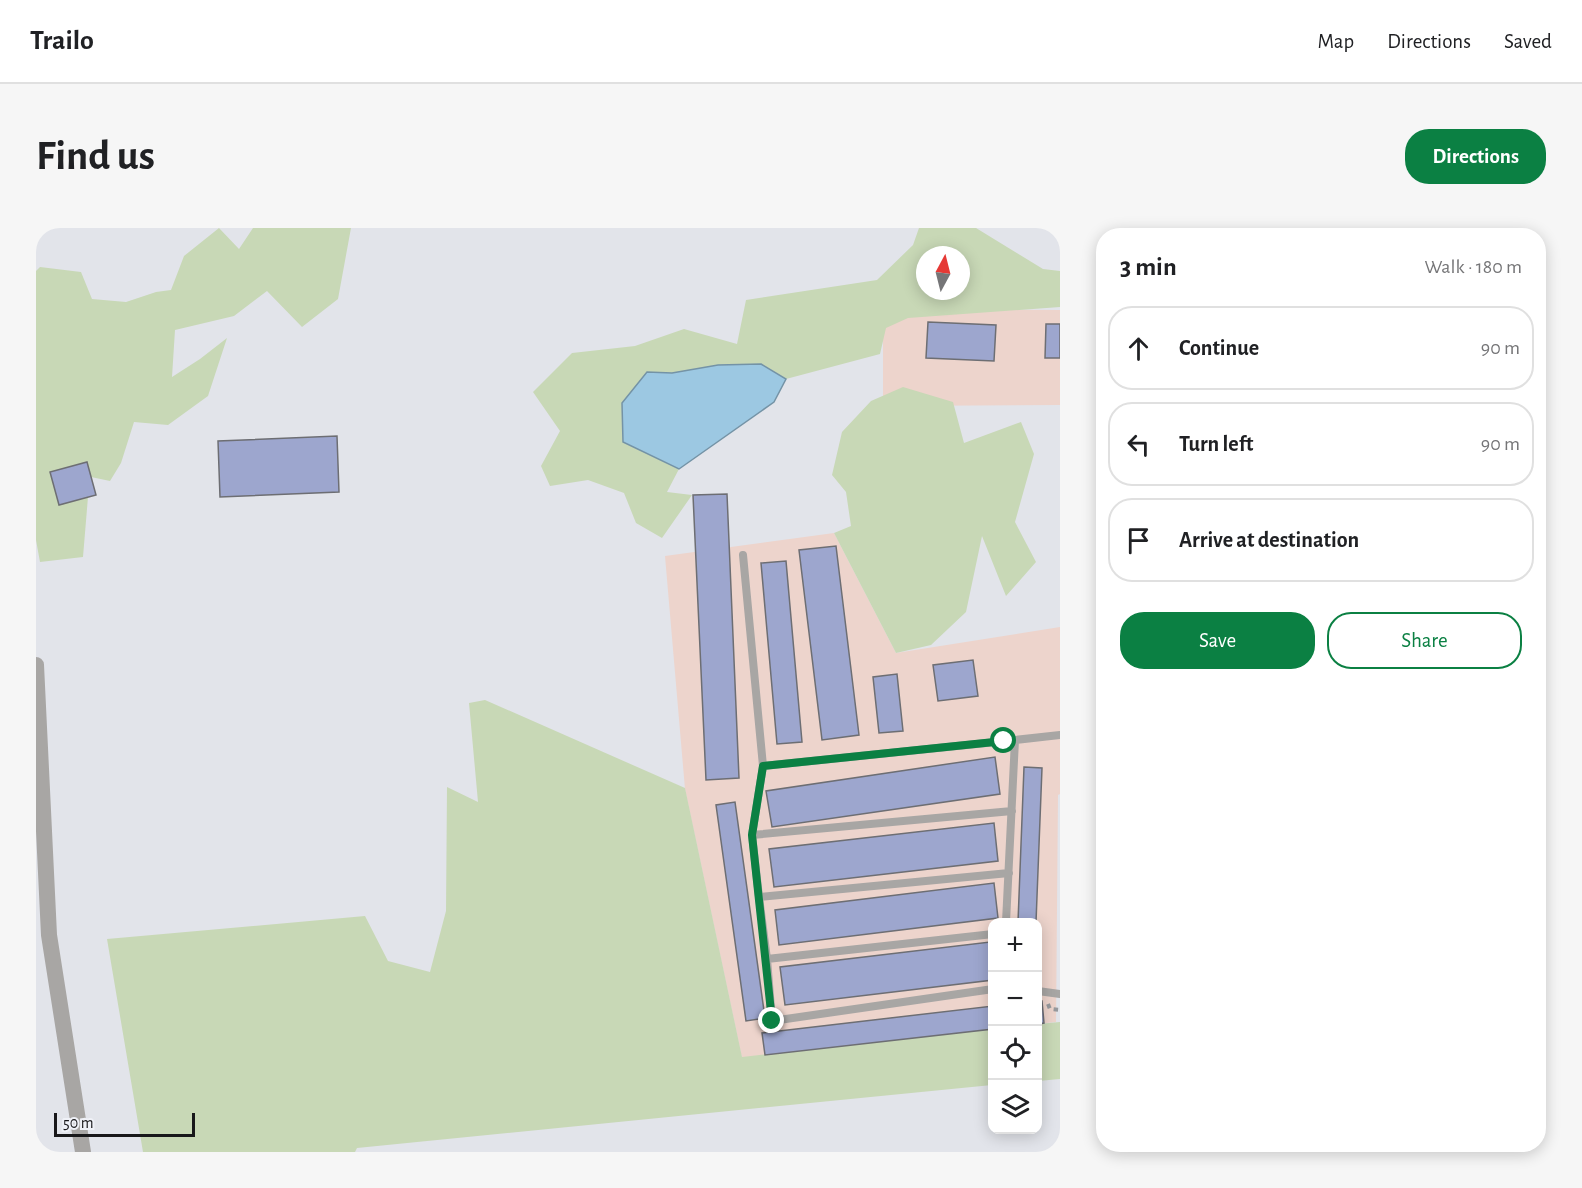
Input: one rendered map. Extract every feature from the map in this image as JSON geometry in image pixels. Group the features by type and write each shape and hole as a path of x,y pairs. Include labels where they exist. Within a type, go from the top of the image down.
{"street":[{"path":"36,665 50,935 83,1152"}],"lane":[{"path":"743,555 763,766 752,835 772,1021 988,990"},
{"path":"763,766 1060,735"},
{"path":"1006,918 1015,740"},
{"path":"752,835 1012,811"},
{"path":"759,897 1009,873"},
{"path":"767,959 988,935"},
{"path":"1042,991 1060,993"}],"shaded area":[{"path":"883,309 1060,310 1060,405 883,406"},
{"path":"834,533 896,653 1060,627 1056,1022 1042,1024 1042,918 988,918 988,1029 742,1058 685,789 665,556"}],"green space":[{"path":"219,228 239,249 253,228 351,228 338,299 302,327 267,291 234,316 175,330 172,377 227,338 208,396 168,425 134,422 121,463 110,481 91,477 87,462 50,472 59,505 88,497 83,557 40,562 36,540 36,271 40,267 81,272 92,299 126,302 156,292 171,290 184,256"},
{"path":"919,228 976,228 1043,269 1060,271 1060,307 908,318 886,328 880,354 786,379 761,364 718,365 672,373 647,372 626,443 679,469 667,492 692,495 662,538 636,523 624,493 588,480 550,486 541,466 560,431 533,392 572,353 635,346 684,329 737,344 746,300 877,280 913,245"},
{"path":"903,387 953,402 964,443 1021,422 1034,454 1015,522 1036,562 1006,596 982,536 966,612 931,645 896,653 834,533 851,526 846,492 832,475 842,432 871,401"},
{"path":"485,700 685,788 742,1057 988,1029 988,1085 357,1148 355,1152 143,1152 107,939 365,916 388,961 430,972 446,911 447,787 478,802 469,703"},
{"path":"1060,1022 1060,1079 1042,1081 1042,1024"}],"water":[{"path":"761,364 786,379 774,402 679,469 623,442 622,403 647,372 672,373 718,365"}],"building":[{"path":"928,322 996,325 994,361 926,358"},
{"path":"1046,324 1060,324 1060,358 1045,358"},
{"path":"337,436 339,492 220,497 218,441"},
{"path":"87,462 96,495 59,505 50,472"},
{"path":"727,494 739,778 706,780 693,495"},
{"path":"836,546 859,735 822,740 799,550"},
{"path":"786,561 802,742 777,744 761,563"},
{"path":"973,660 978,696 938,701 933,665"},
{"path":"897,674 903,731 879,733 873,677"},
{"path":"995,757 1000,794 772,827 766,791"},
{"path":"1024,767 1042,768 1036,918 1018,918"},
{"path":"735,802 765,1018 746,1021 716,805"},
{"path":"994,823 998,861 774,887 769,849"},
{"path":"994,883 998,918 779,945 775,910"},
{"path":"988,942 988,981 785,1005 780,967"},
{"path":"988,1007 988,1030 765,1055 762,1033"}],"route":[{"path":"772,1021 752,835 763,766 1004,741"}]}
